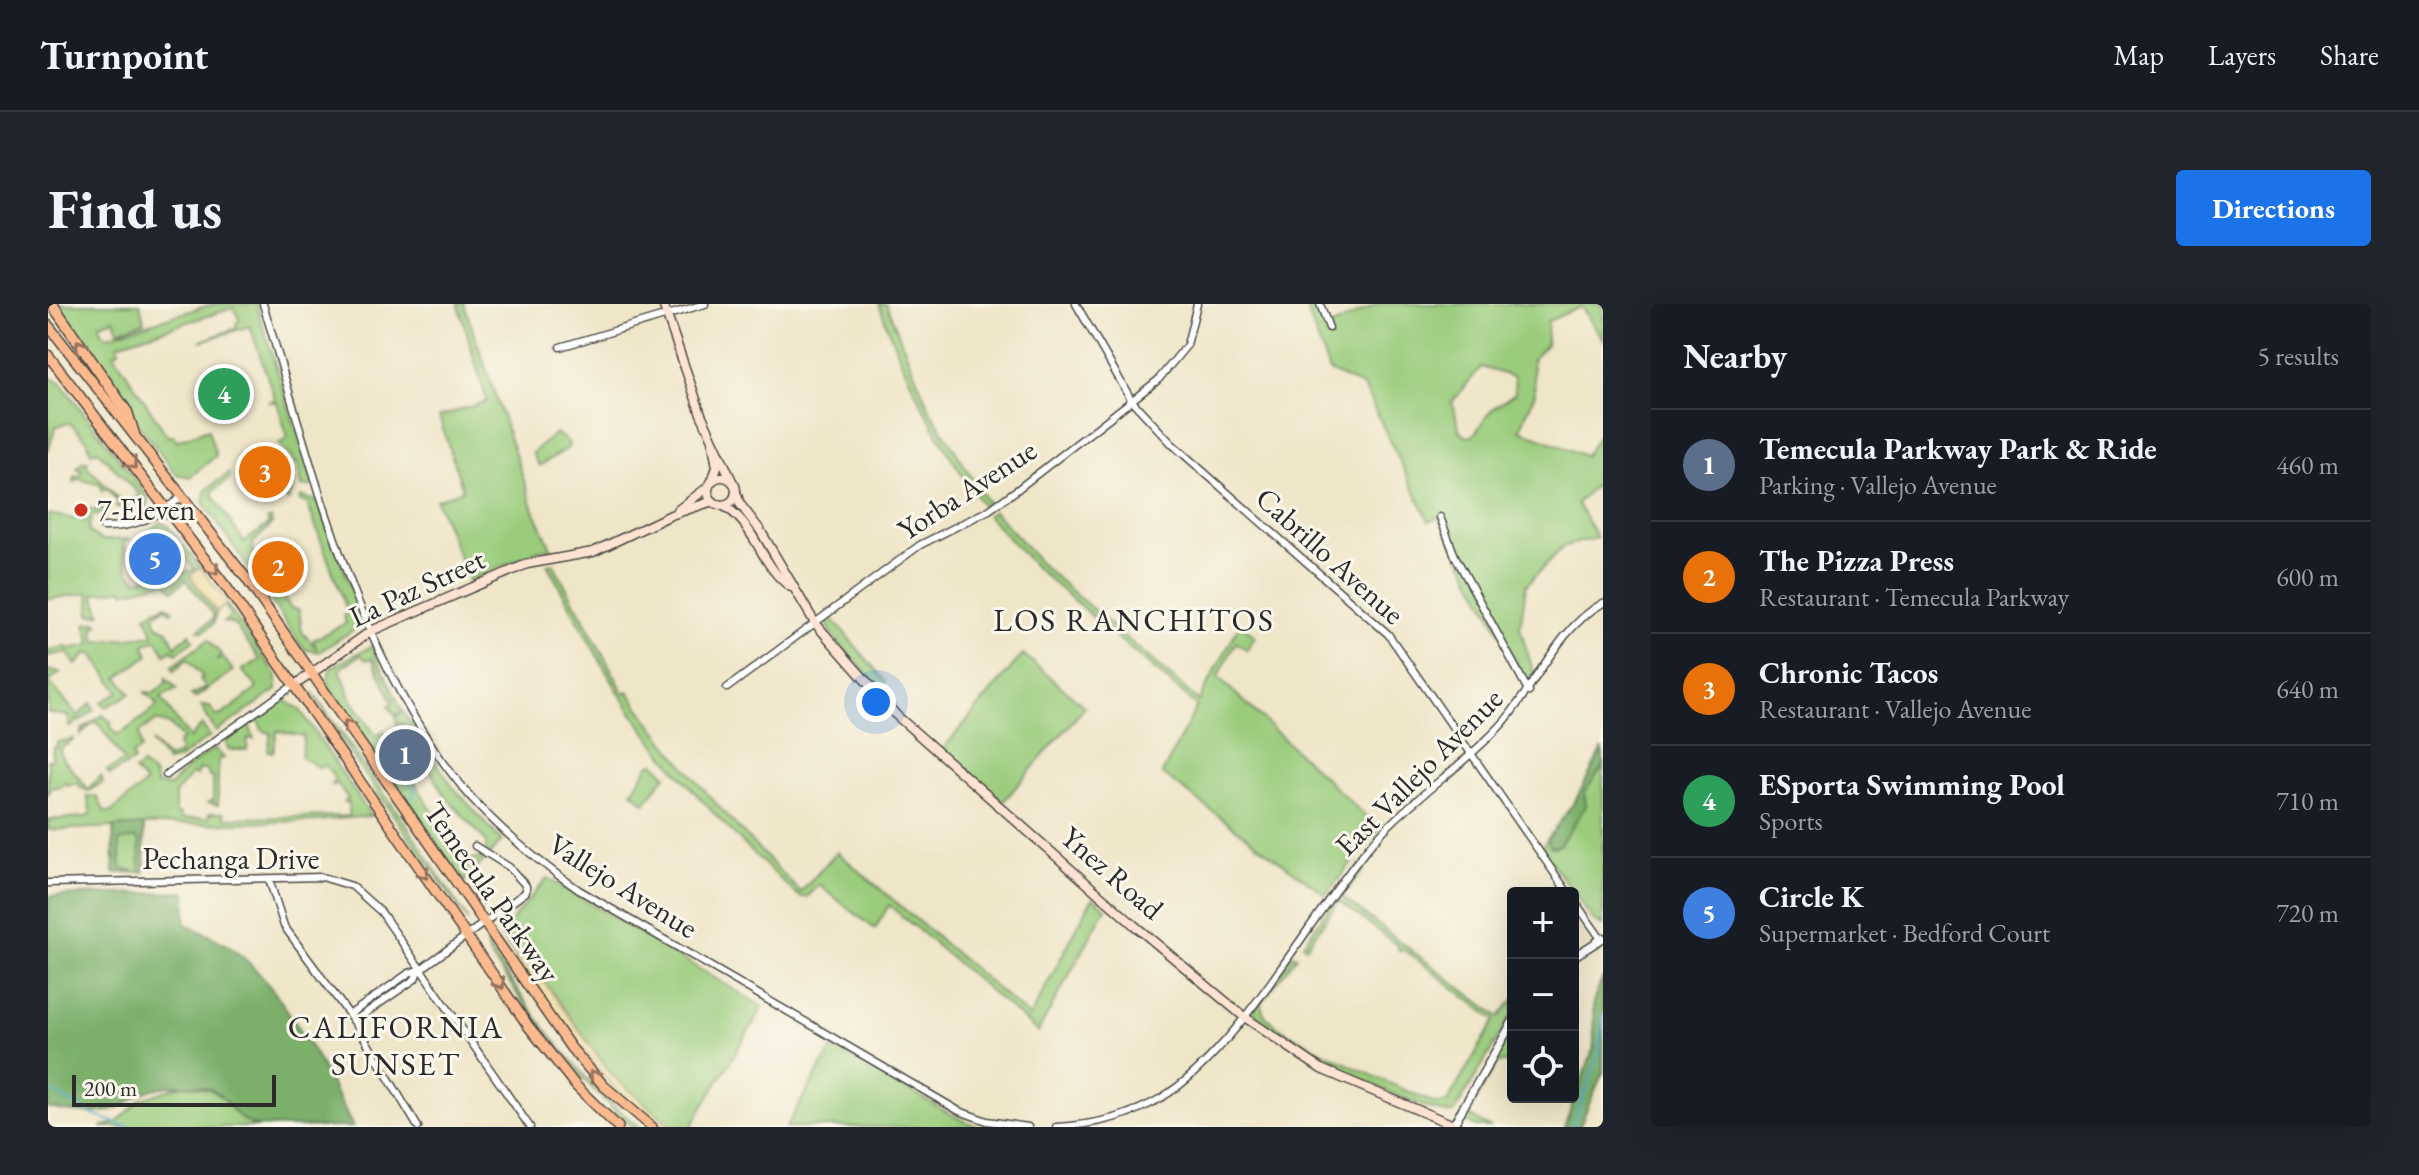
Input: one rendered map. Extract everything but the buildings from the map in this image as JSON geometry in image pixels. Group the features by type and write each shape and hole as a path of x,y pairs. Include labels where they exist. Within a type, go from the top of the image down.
{"highway":[{"path":"52,304 127,412 134,434"}],"main road":[{"path":"663,304 712,440 736,492 730,502 717,503 710,484 717,467 712,440"},
{"name":"Temecula Parkway","path":"48,325 183,496 312,673 580,1059 622,1102 652,1127"},
{"name":"Temecula Parkway","path":"48,355 167,508 295,685 553,1059 618,1127"},
{"path":"710,484 720,477 732,481"},
{"name":"La Paz Street","path":"671,515 710,484"},
{"name":"Ynez Road","path":"736,492 740,504 760,530 815,623 896,715 1243,1016 1321,1069 1454,1126"},
{"name":"La Paz Street","path":"295,685 371,631 527,564 593,552 671,515 717,503"},
{"name":"Ynez Road","path":"717,503 741,519 779,577 792,588"}],"street":[{"name":"Vallejo Avenue","path":"263,304 331,527 371,631 410,706 446,765 486,813 538,861 579,890 925,1093 987,1121 1028,1127"},
{"path":"560,347 705,304"},
{"name":"Cabrillo Avenue","path":"1076,304 1132,401 1172,444 1388,634 1564,887"},
{"name":"Yorba Avenue","path":"727,688 939,533 989,510 1132,401 1177,361 1192,334 1197,304"},
{"path":"1320,304 1329,328"},
{"path":"103,527 129,527 167,508 183,496"},
{"path":"1440,517 1462,569 1529,692"},
{"name":"East Vallejo Avenue","path":"1243,1016 1362,856 1399,815 1500,726 1529,692 1566,636 1603,603"},
{"name":"La Paz Street","path":"166,775 295,685"},
{"path":"352,1018 415,979 419,970 527,889 509,867 475,846"},
{"name":"Pechanga Drive","path":"48,883 322,877 364,893 530,1127"},
{"path":"269,879 284,926 352,1018 418,1127"},
{"path":"1579,907 1602,939 1579,953"},
{"path":"1056,1127 1111,1119 1160,1099 1210,1055 1243,1016"},
{"path":"1454,1126 1507,1031"}],"green space":[{"path":"55,304 140,304 144,322 118,331 114,319 100,324 102,333 108,336 213,304 256,304 313,483 310,487 302,486 298,465 279,444 288,438 277,402 270,402 275,399 250,326 201,341 237,328 236,323 240,320 233,308 118,344 119,350 114,354 168,437 173,435 176,441 208,429 216,456 190,477 176,474 105,380"},
{"path":"458,304 464,304 534,510 552,550 542,549 469,581 436,500 463,490 439,417 487,401"},
{"path":"879,304 886,304 930,410 989,505 984,508 924,410"},
{"path":"1305,304 1317,304 1327,329 1376,304 1603,304 1603,339 1581,307 1548,321 1546,345 1532,360 1535,393 1520,430 1585,456 1603,427 1603,478 1577,503 1597,538 1564,546 1526,585 1520,628 1534,674 1530,680 1524,678 1439,517 1429,521 1364,387 1329,371","holes":["1481,367 1514,377 1515,393 1491,410 1473,436 1467,437 1460,431 1452,402"]},
{"path":"48,377 60,382 140,486 149,500 147,510 139,513 147,506 142,498 136,499 139,494 97,450 91,453 87,440 70,423 56,426 48,451"},
{"path":"556,433 569,443 568,448 539,466 532,453"},
{"path":"265,449 285,463 289,470 292,485 288,501 285,497 290,487 270,455 260,451 244,462 238,458 248,451"},
{"path":"83,461 88,461 86,465 122,503 128,502 129,507 116,507 118,502 107,489 102,491 101,485 79,479 74,482 75,476 80,476 82,470 77,468"},
{"path":"229,473 230,479 213,491 213,496 244,542 269,524 267,520 271,518 272,524 253,543 253,554 291,608 299,610 302,632 317,649 313,640 346,623 344,616 348,613 307,503 299,501 301,497 318,501 361,614 356,628 319,652 304,649 203,502 206,490"},
{"path":"102,506 105,512 91,517 88,531 101,540 129,539 124,543 128,572 137,580 144,579 146,574 152,577 195,570 164,530 143,535 161,522 167,525 200,567 190,576 216,612 214,623 203,632 198,630 213,619 213,614 186,580 173,590 166,582 124,592 123,589 94,594 101,614 90,615 89,593 48,599 48,514 85,521 89,508 92,511"},
{"path":"994,511 1044,567 1199,701 1240,624 1255,636 1247,650 1236,642 1218,677 1379,829 1326,895 1162,774 1197,706 1036,568 987,515"},
{"path":"553,563 624,693 628,691 710,796 801,892 837,852 1030,1017 1093,897 1106,908 1038,1032 889,905 875,929 819,885 807,897 800,897 751,851 682,778 641,725 602,665 547,564"},
{"path":"166,605 173,610 170,612 166,607 154,616 157,625 168,630 175,647 190,633 193,640 177,653 171,650 165,654 156,639 144,645 149,655 118,677 130,694 106,707 102,702 119,692 93,655 88,653 76,665 67,652 48,656 48,651 66,646 67,649 91,645 85,624 97,622 98,626 93,627 96,642 153,635 146,615"},
{"path":"227,605 277,676 277,690 216,732 201,706 210,707 216,716 222,715 254,691 257,687 242,670 260,660 234,624 224,622 231,616"},
{"path":"830,616 886,682 880,688 833,636 826,621"},
{"path":"208,640 221,654 216,661 223,657 233,671 195,698 191,695 206,688 200,679 203,677 187,659 174,671 172,666"},
{"path":"372,646 377,650 374,652 402,710 395,716 389,706 393,702 372,658 366,660 361,655 340,669 352,700 376,736 384,731 457,852 469,859 479,859 486,852 486,841 446,797 402,723 397,725 396,717 403,712 452,786 502,841 464,882 328,684 330,668"},
{"path":"1023,654 1085,707 1003,802 943,749"},
{"path":"48,670 60,673 49,682 78,716 91,703 94,710 79,722 76,719 75,724 69,727 69,716 48,713"},
{"path":"166,678 177,689 161,697 182,728 190,738 202,725 210,736 179,759 167,762 151,742 168,758 180,754 178,743 183,739 170,725 156,721 139,733 141,749 132,755 134,761 110,775 107,771 124,761 99,724 94,722 81,734 82,729 103,715 112,723 110,725 116,734 122,733 154,709 157,704 145,692 154,693 166,683"},
{"path":"313,693 410,830 468,921 350,753"},
{"path":"283,699 300,710 371,816 317,821 144,825 145,872 114,873 113,827 48,830 48,820 86,817 91,813 87,796 97,797 105,812 111,812 146,783 134,771 142,765 154,774 157,785 170,786 188,767 214,748 224,758 218,760 218,805 208,803 213,801 213,777 209,777 207,770 198,770 197,776 192,774 175,794 175,813 180,814 180,819 208,818 209,813 224,813 225,818 349,816 349,803 345,802 348,799 338,784 332,785 335,779 325,765 320,768 301,757 304,736 277,731 273,752 268,751 271,733 263,731 257,719"},
{"path":"249,724 254,739 248,738 247,750 229,750 225,741"},
{"path":"75,739 60,749 61,756 88,789 101,776 103,782 89,791 78,783 67,785 65,782 62,786 51,788 48,795 48,760 52,760 53,747 57,747 57,742"},
{"path":"1603,749 1603,926 1594,921 1579,900 1579,887 1569,887 1541,848 1575,801"},
{"path":"1603,749 1603,766 1584,793 1586,806 1559,846 1550,847 1548,839 1575,801"},
{"path":"654,763 666,775 645,803 632,792 649,765"},
{"path":"143,825 145,872 140,870 139,841 135,838 119,841 121,868 136,871 114,873 114,827"},
{"path":"1360,864 1364,869 1342,897 1499,1017 1507,1007 1507,1023 1454,1113 1413,1102 1349,1073 1287,1038 1253,1011 1293,954 1297,956 1261,1003 1265,1015 1295,1037 1345,1063 1437,1104 1447,1103 1495,1020 1406,951 1399,951 1397,945 1339,901 1306,947 1303,944"},
{"path":"547,878 763,1007 691,1127 673,1127 612,1075 505,928"},
{"path":"186,892 185,924 234,950 269,985 316,1057 353,1127 255,1126 244,1121 212,1090 185,1085 147,1091 114,1109 99,1112 48,1108 48,896"},
{"path":"486,944 537,1018 575,1065 639,1127 632,1127 614,1110 565,1057 494,962"},
{"path":"1603,977 1603,1072 1579,1127 1564,1127 1573,1103 1579,1103 1579,1087 1594,1047 1593,1002"},
{"path":"1507,1039 1507,1061 1497,1063 1468,1115 1489,1127 1475,1127 1464,1120 1464,1114"},
{"path":"833,1047 956,1117 979,1127 786,1127"},
{"path":"182,1085 216,1093 256,1127 101,1127 116,1123 141,1099"}],"sand":[{"path":"200,567 228,604 216,612 190,576"},
{"path":"505,928 612,1075 673,1127 653,1120 603,1076 498,931"}],"waterway":[{"path":"382,739 415,790 412,799"},
{"path":"1572,1127 1598,1057 1603,1014"},
{"path":"48,1089 93,1115 129,1127"}],"place":[{"name":"ESporta Swimming Pool","path":"224,394"},
{"name":"Chronic Tacos","path":"265,472"},
{"name":"7-Eleven","path":"81,510"},
{"name":"Circle K","path":"155,559"},
{"name":"The Pizza Press","path":"278,567"},
{"name":"Temecula Parkway Park & Ride","path":"405,755"}],"district":[{"name":"LOS RANCHITOS","path":"1134,620"},
{"name":"CALIFORNIA SUNSET","path":"396,1046"}]}
